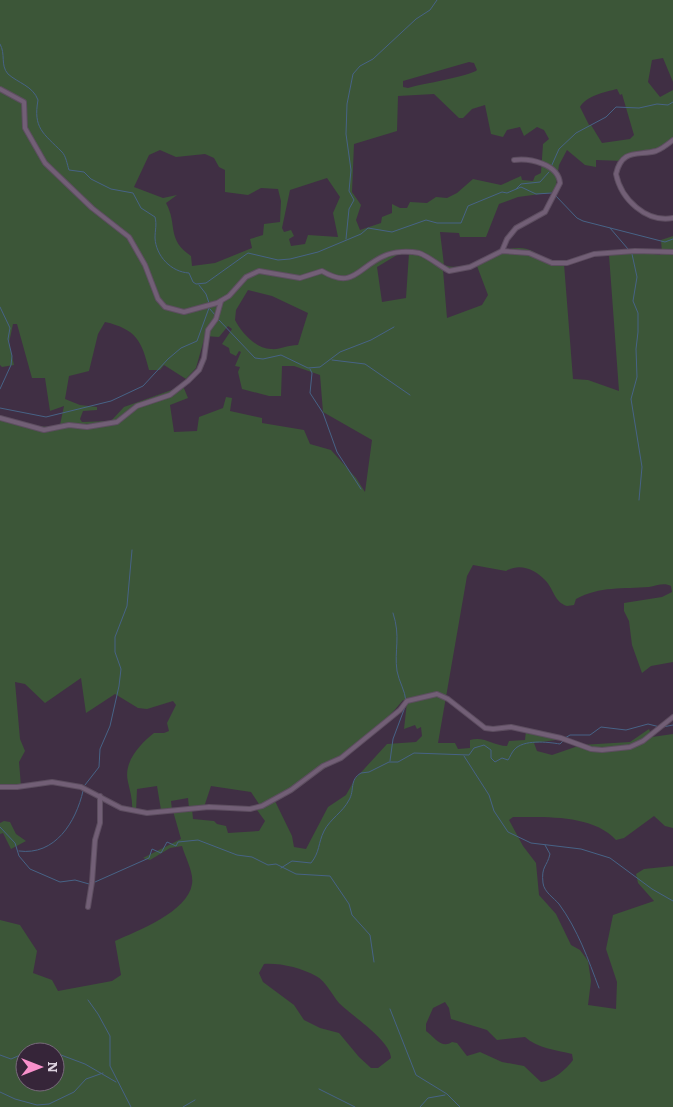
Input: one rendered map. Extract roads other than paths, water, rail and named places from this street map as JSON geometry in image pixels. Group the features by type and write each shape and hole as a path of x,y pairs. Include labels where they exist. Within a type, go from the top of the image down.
{"street":[{"path":"0,89 24,102 25,128 51,170 92,208 129,237 145,265 158,299 164,307 184,312 221,301 229,296 246,277 259,271 300,278 322,271 333,278 345,279 361,273 384,256 404,252 421,253 449,271 470,267 502,251 529,253 552,263 567,263 594,254 635,251 673,252"},
{"path":"673,140 659,150 636,152 626,157 621,161 616,174 627,199 636,207 656,218 673,218"},
{"path":"502,251 507,239 516,228 545,212 560,183 556,172 528,159 514,160"},
{"path":"0,418 44,430 69,425 87,427 117,422 137,406 170,395 199,370 204,358 208,330 216,319 221,301"},
{"path":"0,787 17,787 52,782 81,787 121,808 148,813 209,807 250,809 262,806 291,790 323,766 341,758 400,710 407,701 437,694 448,699 485,728 493,730 511,727 561,738 591,749 630,747 643,740 673,717"},
{"path":"88,907 95,840 100,823 100,796"}],"waterway":[{"path":"346,239 349,209 354,200 349,191 351,170 346,134 347,104 353,74 360,66 373,59 416,19 430,10 437,0"},
{"path":"0,44 6,71 36,95 38,100 38,124 45,135 63,154 69,170 84,172 91,179 111,189 133,193 141,208 155,217 156,245 161,257 176,270 189,273 196,284 206,283 248,253 278,260 290,259 318,252 361,234 368,228 392,232 426,220 437,223 461,223 468,206 502,192 507,193 521,187 536,194 552,193"},
{"path":"551,167 559,149 576,133 606,117 616,107 639,108 657,104 668,105 673,102"},
{"path":"516,189 521,184 540,182 549,172"},
{"path":"555,195 577,218 583,221 665,242 673,239"},
{"path":"610,228 628,249"},
{"path":"632,254 637,277 633,301 638,313 638,332 636,349 637,377 631,399 642,467 639,500"},
{"path":"199,285 206,294 209,303"},
{"path":"0,307 10,328 8,339 12,356 11,365 0,389"},
{"path":"0,408 46,417 111,401 143,386 181,348 197,341 209,308"},
{"path":"210,309 215,315"},
{"path":"219,320 255,358 263,359 281,355 308,368 320,367 340,352 371,340 394,327"},
{"path":"332,360 365,364 410,395"},
{"path":"310,369 312,373 310,393 323,413 337,452 361,489"},
{"path":"85,785 99,767 100,749 110,726 119,686 121,669 115,652 115,637 127,606 132,550"},
{"path":"393,613 397,629 397,671 406,701"},
{"path":"390,761 393,739 405,707"},
{"path":"565,738 570,735 590,735 601,727 626,730 648,724 660,727"},
{"path":"663,727 673,725"},
{"path":"281,868 292,861 311,863 316,855 324,831 346,804 351,796 355,779 361,773 369,772 389,762 398,762 414,753 469,755 474,748 484,745 491,750 491,758 495,762 502,758 508,760 514,750 523,744 536,742 560,744 563,741"},
{"path":"464,756 489,795 494,811 508,832 531,843 581,849 610,858 652,889 673,901"},
{"path":"19,851 32,851 43,848 62,834 75,814 83,791"},
{"path":"0,827 15,843 19,856 30,869 60,882 75,880 89,884"},
{"path":"95,882 149,858 152,849 161,853 167,842 176,846 178,842 198,840 237,855 252,857 268,865 276,864 296,874 330,876 349,904 352,915 370,935 374,962"},
{"path":"545,845 550,854 543,873 544,886 572,924 599,988"},
{"path":"88,1000 110,1036 110,1066 131,1107"},
{"path":"390,1009 416,1075 447,1094 460,1107"},
{"path":"0,1055 11,1059 15,1057"},
{"path":"65,1056 85,1064 116,1082"},
{"path":"0,1092 15,1099 37,1105 49,1104 74,1092 86,1079 103,1073"},
{"path":"319,1089 355,1107"},
{"path":"420,1107 428,1098 445,1095"},
{"path":"183,1107 195,1100"}]}
